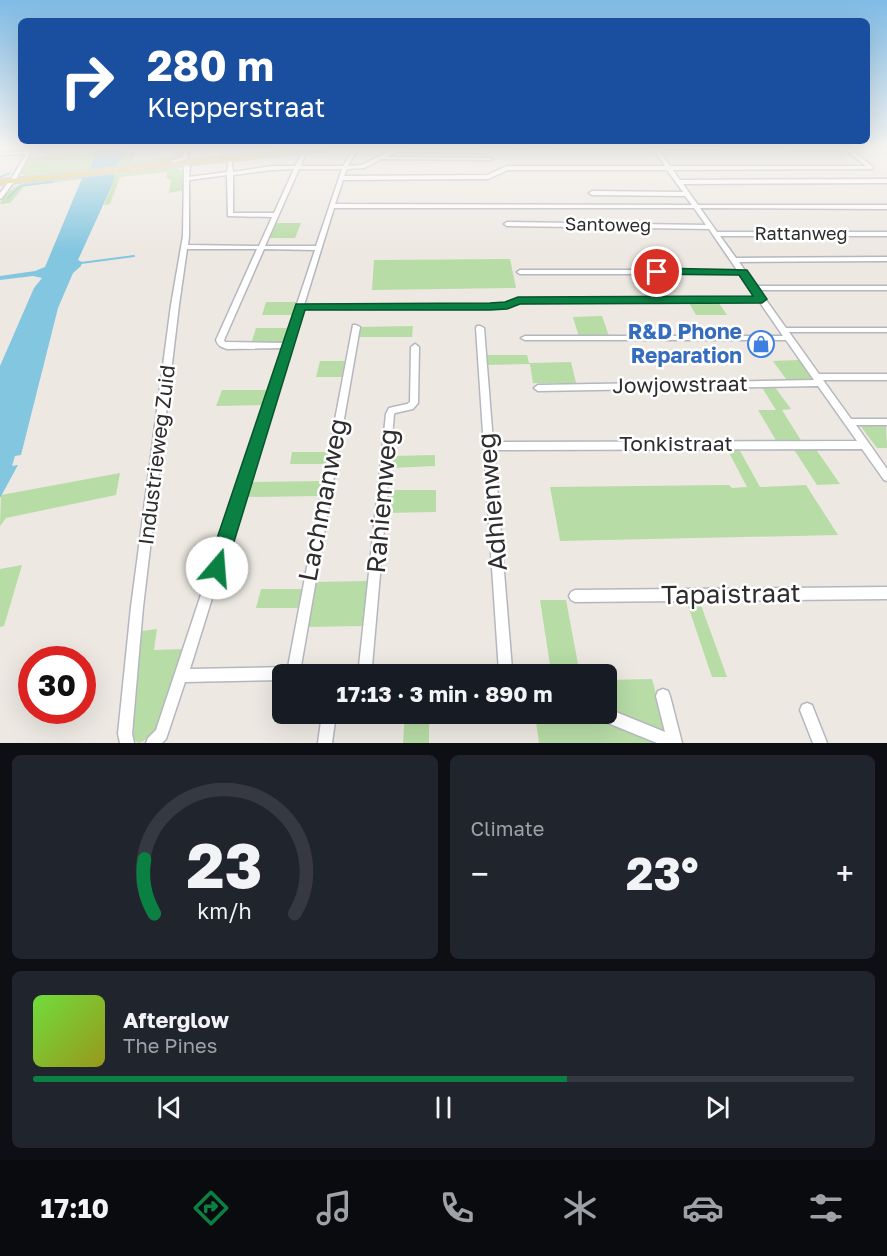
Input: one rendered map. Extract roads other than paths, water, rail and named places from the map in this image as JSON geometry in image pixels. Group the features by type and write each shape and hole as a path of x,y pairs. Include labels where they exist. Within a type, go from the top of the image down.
{"street":[{"path":"0,197 11,182"},
{"name":"Industrieweg Zuid","path":"127,743 125,734 137,607 175,305 185,247 187,182"},
{"path":"228,182 230,215 276,215"},
{"path":"288,345 227,346 221,344 220,340 291,182"},
{"path":"153,743 161,734 181,676 340,182"},
{"path":"678,182 887,182"},
{"path":"678,182 887,477"},
{"path":"592,193 687,194"},
{"path":"332,206 887,207"},
{"name":"Santoweg","path":"507,224 709,226"},
{"name":"Rattanweg","path":"715,234 887,234"},
{"path":"185,247 318,248"},
{"path":"734,260 887,259"},
{"path":"520,272 743,272"},
{"path":"754,288 887,288"},
{"path":"300,307 477,307 511,304 518,301 762,299"},
{"name":"Lachmanweg","path":"295,664 356,327"},
{"name":"Adhienweg","path":"480,328 505,664"},
{"path":"525,338 887,330"},
{"name":"Rahiemweg","path":"366,664 390,414 392,410 410,407 414,403 415,347"},
{"name":"Jowjowstraat","path":"538,388 887,376"},
{"path":"848,422 887,422"},
{"name":"Tonkistraat","path":"488,446 864,445"},
{"name":"Tapaistraat","path":"575,596 887,592"},
{"path":"181,676 272,674"},
{"path":"663,696 675,743"},
{"path":"807,710 820,743"},
{"path":"617,720 675,743"},
{"path":"325,743 328,724"}],"water":[{"path":"81,182 114,182 78,260 82,262 81,266 73,273 58,308 21,455 15,456 12,466 18,465 0,498 0,366 34,288 42,278 33,276 0,280 0,276 35,271 45,267"}],"waterway":[{"path":"8,198 20,186 53,182"},
{"path":"81,263 134,256"}],"place":[{"name":"R&D Phone Reparation","path":"761,344"}]}
